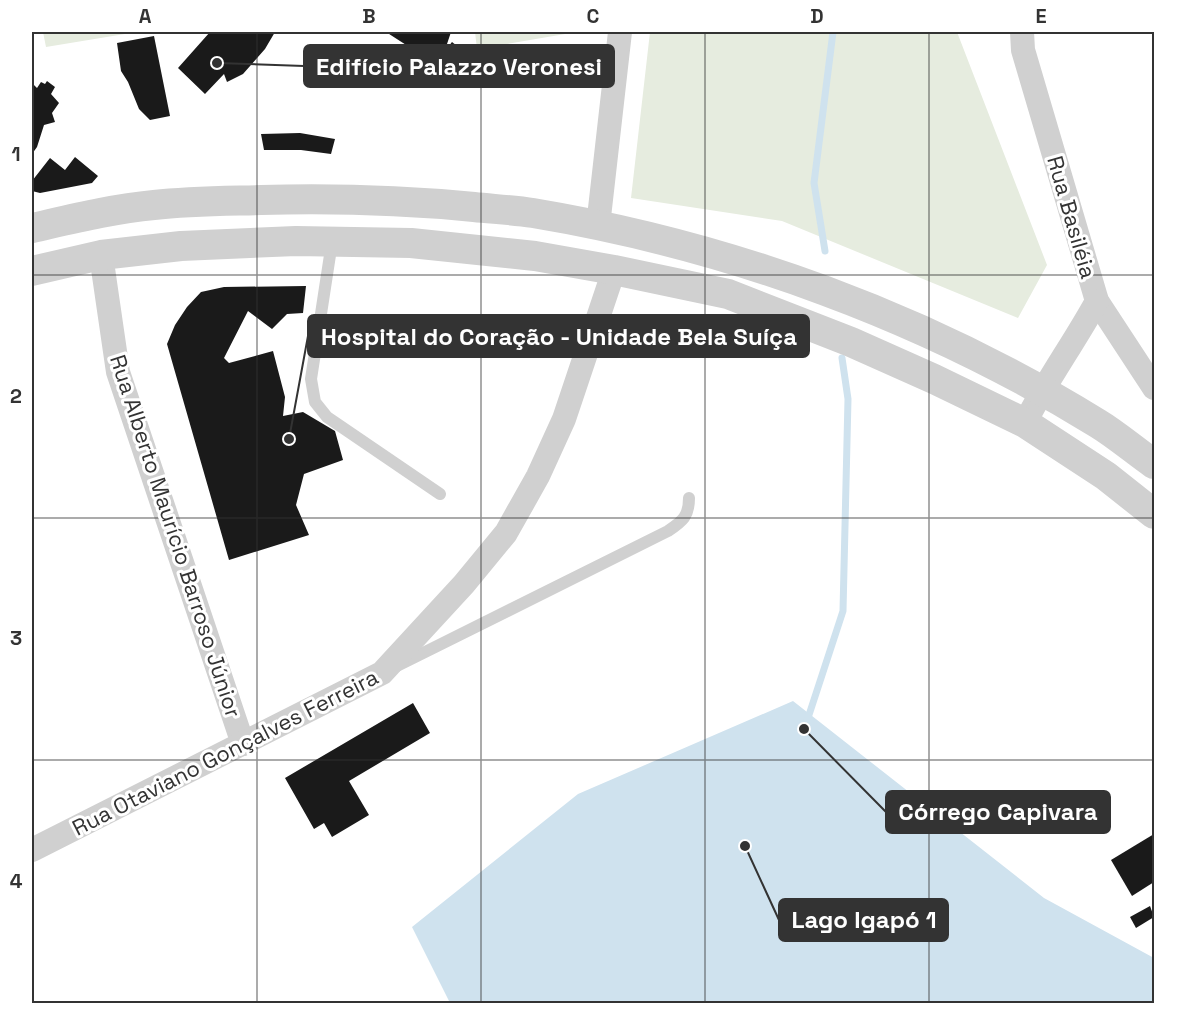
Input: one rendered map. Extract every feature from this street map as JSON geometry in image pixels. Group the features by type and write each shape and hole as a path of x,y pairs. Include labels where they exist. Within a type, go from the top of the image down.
{"street":[{"path":"598,226 620,32"},
{"name":"Rua Basiléia","path":"1022,32 1023,50 1097,301 1155,388"},
{"path":"32,228 106,212 154,205 304,199 417,201 530,213 598,226 749,264 850,300 937,337 1099,424 1155,465"},
{"path":"32,271 101,255 180,246 296,241 411,243 535,256 728,294 861,347 1025,423 1106,476 1155,514"},
{"name":"Rua Alberto Maurício Barroso Júnior","path":"101,255 118,372 243,744"},
{"name":"Rua Otaviano Gonçalves Ferreira","path":"32,850 382,673 464,584 511,523 538,476 564,419 614,270"},
{"path":"1025,423 1041,391 1079,334 1097,301"}],"lane":[{"path":"332,241 311,379 315,402 327,417 440,494"},
{"path":"382,673 668,531 684,520 689,511 689,498"}],"shaded area":[{"path":"43,32 137,32 46,47"},
{"path":"475,32 571,32 571,33 477,49"},
{"path":"650,32 957,32 1047,265 1018,318 782,221 631,198"}],"water":[{"path":"358,44 371,52 358,75 353,71 346,82 328,69 343,48 352,54"},
{"path":"793,701 1044,898 1154,958 1154,1003 450,1003 412,927 578,794"}],"building":[{"path":"210,32 275,32 265,49 243,74 227,82 224,74 205,94 178,68"},
{"path":"386,32 451,32 447,44 439,49 431,61"},
{"path":"154,36 170,116 150,120 139,109 121,71 117,43"},
{"path":"452,42 480,64 462,87 434,65"},
{"path":"47,81 55,87 51,94 59,103 52,113 55,122 44,125 37,147 32,154 32,83 37,88 41,82 45,84"},
{"path":"300,133 335,139 331,154 301,150 264,150 261,134"},
{"path":"75,157 98,176 92,183 40,193 32,191 32,181 50,158 65,170"},
{"path":"306,286 303,313 287,314 272,329 248,311 224,358 229,363 273,351 285,397 283,416 303,412 335,431 343,460 304,474 296,505 309,535 229,560 167,344 175,325 201,292 224,287"},
{"path":"413,703 430,733 349,781 369,815 332,837 324,823 314,829 285,778"},
{"path":"1154,834 1154,882 1132,896 1111,860"},
{"path":"1150,906 1154,917 1136,928 1130,917"}],"waterway":[{"path":"825,251 814,183 833,32"},
{"path":"807,721 843,611 848,399 842,358"}],"place":[{"name":"Edifício Palazzo Veronesi","path":"217,63"},
{"name":"Hospital do Coração - Unidade Bela Suíça","path":"289,439"},
{"name":"Córrego Capivara","path":"804,729"},
{"name":"Lago Igapó 1","path":"745,846"}]}
